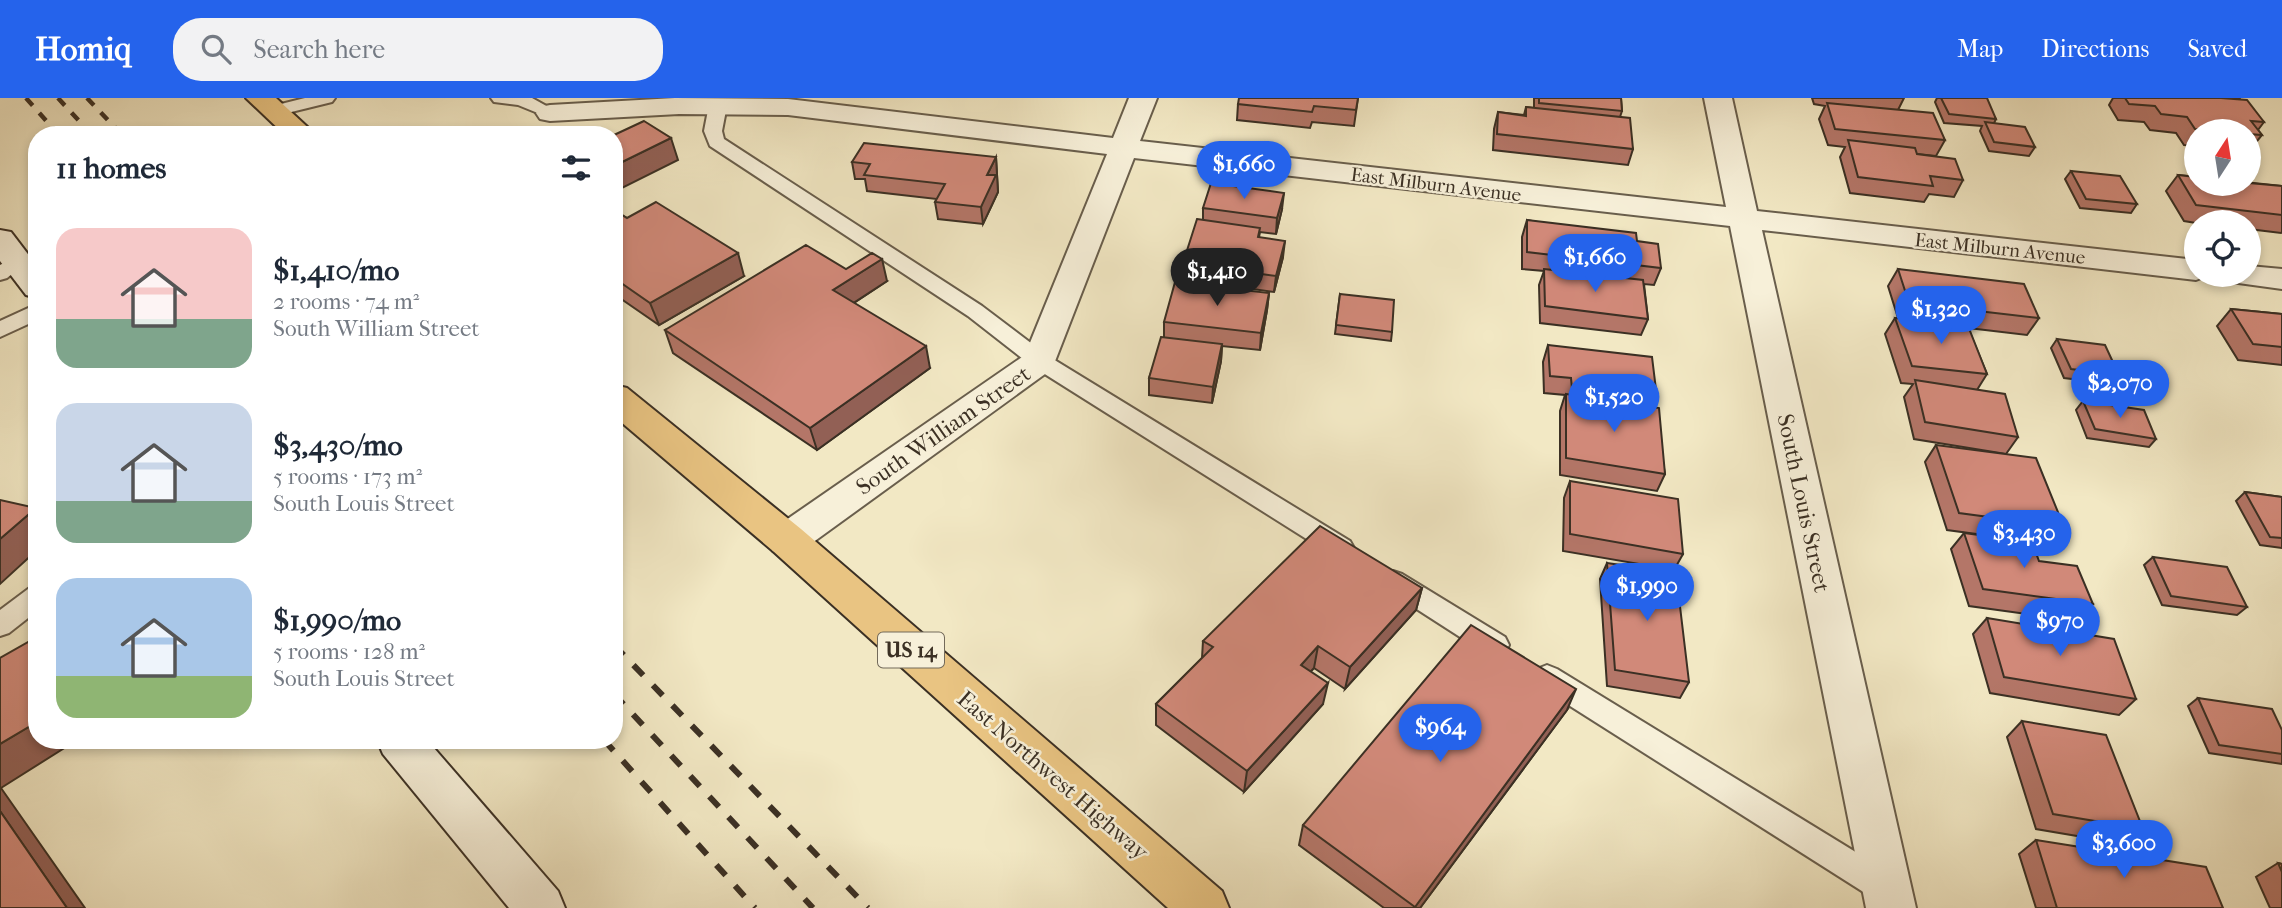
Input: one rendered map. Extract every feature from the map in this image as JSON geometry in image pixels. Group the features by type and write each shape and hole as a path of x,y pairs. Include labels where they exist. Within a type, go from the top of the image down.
{"main road":[{"path":"267,104 292,126"},
{"name":"East Northwest Highway","path":"623,404 787,540 1204,908"}],"street":[{"name":"South William Street","path":"787,540 1040,361 1143,98"},
{"name":"South Louis Street","path":"1718,98 1889,899"},
{"name":"East Milburn Avenue","path":"557,105 788,107 2184,269"},
{"path":"537,126 557,105"},
{"path":"6,258 28,279"},
{"path":"2261,277 2282,279"},
{"path":"407,749 540,908"}],"lane":[{"path":"267,104 326,98"},
{"path":"499,98 557,105"},
{"path":"718,105 713,131 716,142 975,311 1040,361 1517,659 1889,899"},
{"path":"0,330 28,316"},
{"path":"0,625 28,603"}],"building":[{"path":"1239,98 1358,98 1356,110 1314,106 1312,112 1238,104"},
{"path":"1539,98 1621,98 1622,111 1539,103"},
{"path":"1941,98 1987,98 1996,119 1949,114"},
{"path":"2125,98 2247,100 2264,122 2261,119 2188,119 2161,114 2155,106 2129,104"},
{"path":"1827,103 1933,113 1945,140 1835,129"},
{"path":"1526,107 1630,118 1633,149 1497,134 1498,112 1526,116"},
{"path":"644,121 671,138 623,162 623,131"},
{"path":"1985,122 2025,127 2035,147 1994,142"},
{"path":"1848,140 1915,148 1917,154 1955,159 1963,180 1930,176 1933,186 1858,177"},
{"path":"864,143 996,157 987,175 996,175 981,207 935,202 945,184 864,175 870,164 852,162"},
{"path":"2071,171 2120,176 2137,204 2086,199"},
{"path":"1211,183 1284,193 1277,218 1203,208"},
{"path":"2261,184 2282,186 2282,215 2261,213 2261,210 2196,205 2191,196 2261,196"},
{"path":"656,202 738,253 650,303 623,284 623,216 627,218"},
{"path":"1197,219 1260,228 1258,237 1285,241 1276,276 1183,263"},
{"path":"1527,220 1636,233 1637,241 1658,244 1661,268 1527,252"},
{"path":"806,245 846,269 872,253 882,259 833,290 926,346 810,428 665,330"},
{"path":"1544,269 1643,280 1648,319 1545,306"},
{"path":"1898,269 2024,284 2039,318 1909,303"},
{"path":"1175,282 1269,293 1261,333 1164,322"},
{"path":"1340,294 1394,300 1392,332 1336,325"},
{"path":"2231,309 2282,314 2282,347 2253,344"},
{"path":"1895,318 1968,326 1987,374 1912,366"},
{"path":"1161,337 1222,344 1213,387 1149,378"},
{"path":"2057,339 2105,345 2119,375 2071,369"},
{"path":"1548,345 1652,357 1657,398 1572,389 1571,378 1550,376"},
{"path":"1915,380 2005,394 2018,437 1925,422"},
{"path":"1566,394 1659,408 1665,474 1566,458"},
{"path":"2083,401 2144,410 2156,439 2095,429"},
{"path":"1936,445 2036,458 2064,527 1959,513"},
{"path":"1570,481 1678,499 1683,554 1570,534"},
{"path":"2245,492 2282,497 2282,538 2270,537"},
{"path":"0,500 28,506 28,515 0,539"},
{"path":"1320,526 1422,588 1350,667 1318,646 1301,665 1328,683 1247,771 1156,704 1213,647 1203,641"},
{"path":"1964,533 2032,542 2039,561 2077,566 2093,604 1983,589"},
{"path":"2153,557 2227,567 2247,607 2171,596"},
{"path":"1607,563 1676,573 1689,682 1615,670"},
{"path":"1987,618 2114,639 2136,699 2004,677"},
{"path":"1471,625 1576,689 1415,907 1303,825"},
{"path":"28,642 28,727 0,744 0,658"},
{"path":"2198,698 2272,709 2282,730 2282,754 2219,745"},
{"path":"2022,721 2106,735 2143,829 2053,814"},
{"path":"0,811 67,908 0,908"},
{"path":"2036,840 2206,867 2223,908 2057,908"}],"railway":[{"path":"26,98 51,126"},
{"path":"58,98 84,126"},
{"path":"87,98 113,126"},
{"path":"623,654 868,908"},
{"path":"623,704 813,908"},
{"path":"612,749 755,908"}]}
